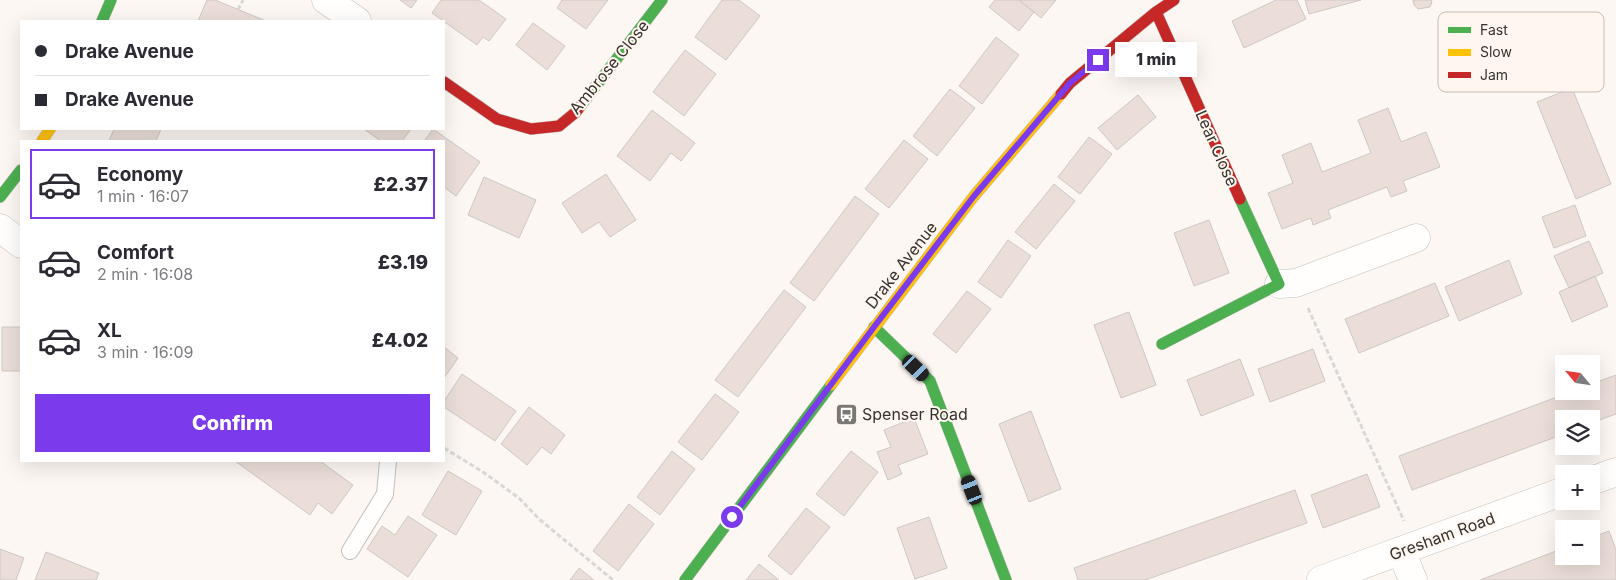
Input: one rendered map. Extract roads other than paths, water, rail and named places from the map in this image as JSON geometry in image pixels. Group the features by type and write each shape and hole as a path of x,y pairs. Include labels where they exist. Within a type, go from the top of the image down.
{"street":[{"path":"102,20 111,0"},
{"path":"326,0 355,20"},
{"name":"Ambrose Close","path":"445,83 497,119 531,129 559,126 576,112 662,0"},
{"name":"Drake Avenue","path":"685,580 974,196 1070,83 1156,12 1174,0"},
{"name":"Lear Close","path":"1156,12 1288,283"},
{"path":"0,197 20,171"},
{"path":"0,228 20,243"},
{"path":"1162,344 1288,283 1416,238"},
{"path":"874,327 930,381 1006,580"},
{"path":"1600,478 1616,472"},
{"name":"Gresham Road","path":"1321,580 1555,494"},
{"path":"1408,549 1413,580"}],"lane":[{"path":"350,551 385,494 388,462"}],"place":[{"name":"Spenser Road","path":"846,414"}]}
